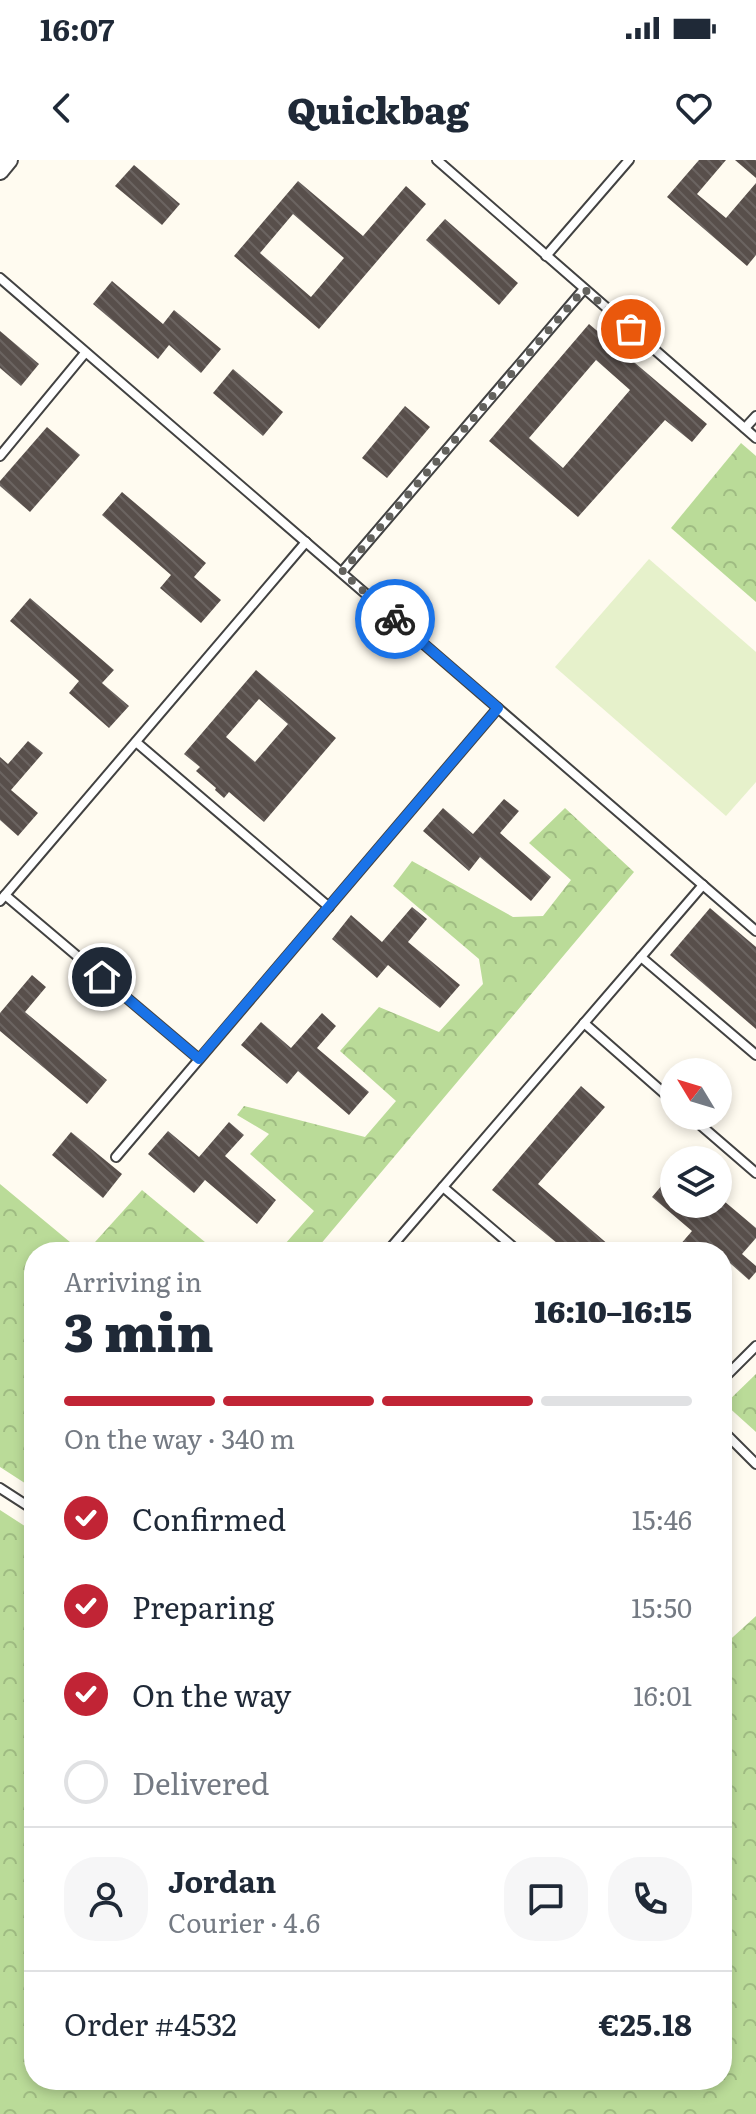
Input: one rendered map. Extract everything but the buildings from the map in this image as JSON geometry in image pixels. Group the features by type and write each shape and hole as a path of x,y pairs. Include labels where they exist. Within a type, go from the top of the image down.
{"street":[{"path":"0,171 9,160"}],"lane":[{"path":"437,160 756,438"},
{"path":"546,256 629,160"},
{"path":"0,278 756,931"},
{"path":"342,572 584,289"},
{"path":"0,456 85,353"},
{"path":"745,428 756,416"},
{"path":"199,1059 3,898 306,542"},
{"path":"116,1157 498,708"},
{"path":"136,742 329,907"},
{"path":"396,1242 703,885"},
{"path":"641,957 756,1055"},
{"path":"584,1023 660,1090"},
{"path":"706,1130 756,1173"},
{"path":"443,1187 507,1242"},
{"path":"732,1370 756,1346"},
{"path":"732,1440 756,1464"},
{"path":"0,1488 24,1504"}],"green space":[{"path":"741,443 756,456 756,602 671,528"},
{"path":"649,559 756,652 756,782 726,816 555,667"},
{"path":"565,808 634,872 322,1242 287,1242 314,1211 250,1154 269,1134 237,1115 244,1106 365,1137 396,1101 340,1051 379,1007 439,1032 483,984 479,959 393,886 412,861 513,917 543,916 571,880 529,843"},
{"path":"0,1184 70,1242 24,1242 24,1483 0,1467"},
{"path":"142,1190 205,1242 95,1242"},
{"path":"756,1374 756,1432 732,1410 732,1397"},
{"path":"0,1510 24,1526 24,2090 732,2090 732,1638 756,1616 756,2114 0,2114"}],"way so far":[{"path":"395,619 342,572 584,289 631,329"}],"route":[{"path":"102,977 199,1059 498,708 395,619"}]}
